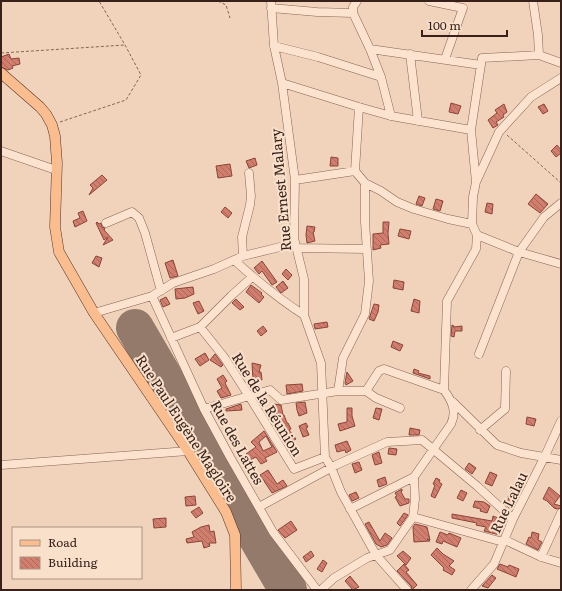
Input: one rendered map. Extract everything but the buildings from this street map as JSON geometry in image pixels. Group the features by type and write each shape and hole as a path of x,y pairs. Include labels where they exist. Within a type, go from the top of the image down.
{"main road":[{"path":"1,73 40,107 52,125"},
{"name":"Rue Paul Eugène Magloire","path":"52,125 55,136 55,227 59,252 94,313 188,450 226,512 235,535 236,590"}],"street":[{"path":"357,1 353,7 353,13 381,77 391,116"},
{"path":"429,1 463,8 445,59"},
{"path":"532,1 538,35 539,55"},
{"path":"271,4 317,12 353,13"},
{"name":"Rue Ernest Malary","path":"271,4 274,46 282,83 295,180 294,238 304,279 304,315 321,363 325,457 331,467 341,492 376,555 407,590"},
{"path":"274,46 318,57 381,77"},
{"path":"370,49 481,64"},
{"path":"410,54 418,121"},
{"path":"561,61 539,55 482,58 471,130 476,182 472,224 477,235 476,248 447,300 444,390 452,402 497,445 521,453 561,460"},
{"path":"476,182 490,149 501,129 531,97 561,78"},
{"path":"282,83 391,116 471,130"},
{"path":"359,107 355,171 365,183 380,190 397,202 448,219 472,224"},
{"path":"1,151 56,170"},
{"path":"295,180 355,171"},
{"path":"243,256 242,237 251,200 249,173"},
{"path":"338,391 343,358 365,314 369,282 365,222 365,183"},
{"path":"479,354 519,252 544,217 561,203"},
{"path":"106,223 132,212 139,218 150,250 161,291"},
{"path":"477,235 519,252 561,264"},
{"path":"94,313 152,296 173,283 214,269 243,256 284,246 294,238"},
{"path":"297,248 367,249"},
{"path":"234,260 252,277 304,315"},
{"path":"171,338 200,327 252,277"},
{"name":"Rue des Lattes","path":"152,296 204,409 273,532 317,590"},
{"name":"Rue de la Réunion","path":"200,327 224,357 294,469 325,457"},
{"path":"366,391 379,371 384,369 444,390"},
{"path":"480,430 505,409 506,371"},
{"path":"204,409 270,390 281,400 338,391 366,391 376,398 400,408"},
{"path":"350,509 414,477 451,424 455,416 452,402"},
{"name":"Rue Lalau","path":"471,590 494,564 561,421"},
{"path":"259,507 331,467 387,442 422,440 514,519"},
{"path":"1,465 188,450"},
{"path":"321,590 334,578 367,558 390,550 413,517 415,499 414,477"},
{"path":"541,556 561,513"},
{"path":"413,517 504,541 561,563"}],"path":[{"path":"52,125 126,100 141,75 99,1"},
{"path":"218,1 226,5 230,18"},
{"path":"1,53 125,45"},
{"path":"501,129 561,184"}],"runway":[{"path":"135,328 288,590"}]}
